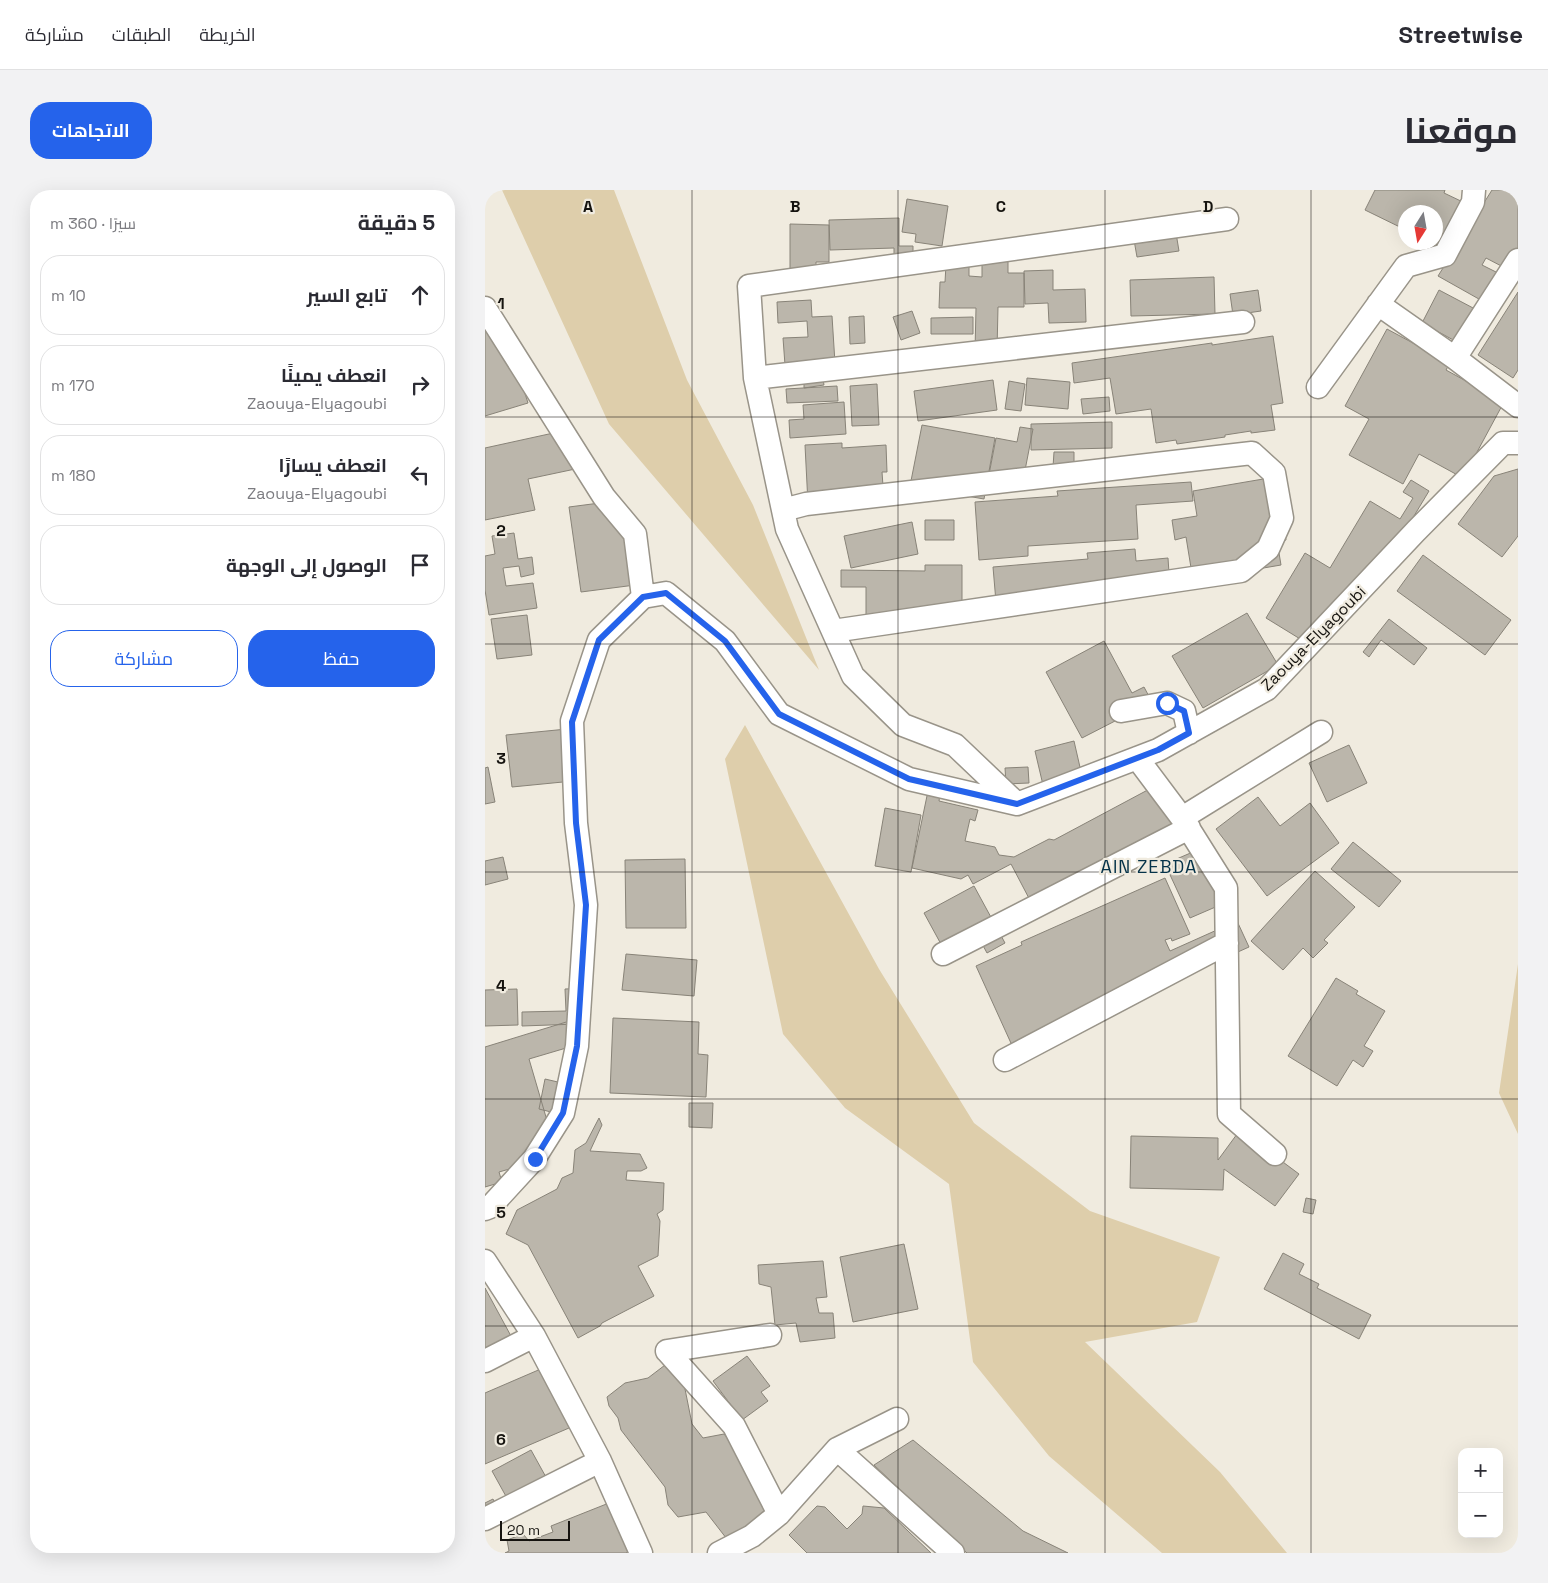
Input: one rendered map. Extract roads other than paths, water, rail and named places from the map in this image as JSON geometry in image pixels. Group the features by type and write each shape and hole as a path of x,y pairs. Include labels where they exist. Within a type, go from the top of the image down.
{"street":[{"path":"1318,387 1406,266 1445,255 1473,202 1474,190"},
{"path":"1017,804 955,745 903,726 853,676 787,529 755,378 749,286 1227,219"},
{"path":"1455,358 1518,260"},
{"path":"1378,304 1455,358 1518,406"},
{"path":"485,308 604,497 635,534 643,597"},
{"path":"755,378 1243,322"},
{"name":"Zaouya-Elyagoubi","path":"1017,804 1158,750 1267,689 1416,530 1503,443 1518,443"},
{"path":"783,510 806,504 1251,453 1274,473 1282,518 1268,549 1241,571 833,631"},
{"path":"485,1209 490,1207 535,1159 563,1113 577,1046 586,905 576,823 572,722 599,640 643,597 666,593 725,641 779,714 909,779 1017,804"},
{"path":"1121,711 1167,703 1184,711 1189,733"},
{"path":"943,954 1185,823 1321,732"},
{"path":"1137,758 1185,823 1226,888 1229,1114 1275,1154"},
{"path":"1005,1060 1227,943"},
{"path":"485,1261 534,1336 600,1461 641,1553"},
{"path":"769,1335 667,1351 734,1426 779,1514"},
{"path":"485,1361 534,1336"},
{"path":"719,1553 752,1536 779,1514 837,1449 897,1418"},
{"path":"837,1449 953,1553"},
{"path":"485,1519 600,1461"}],"district":[{"name":"AIN ZEBDA","path":"1149,867"}]}
